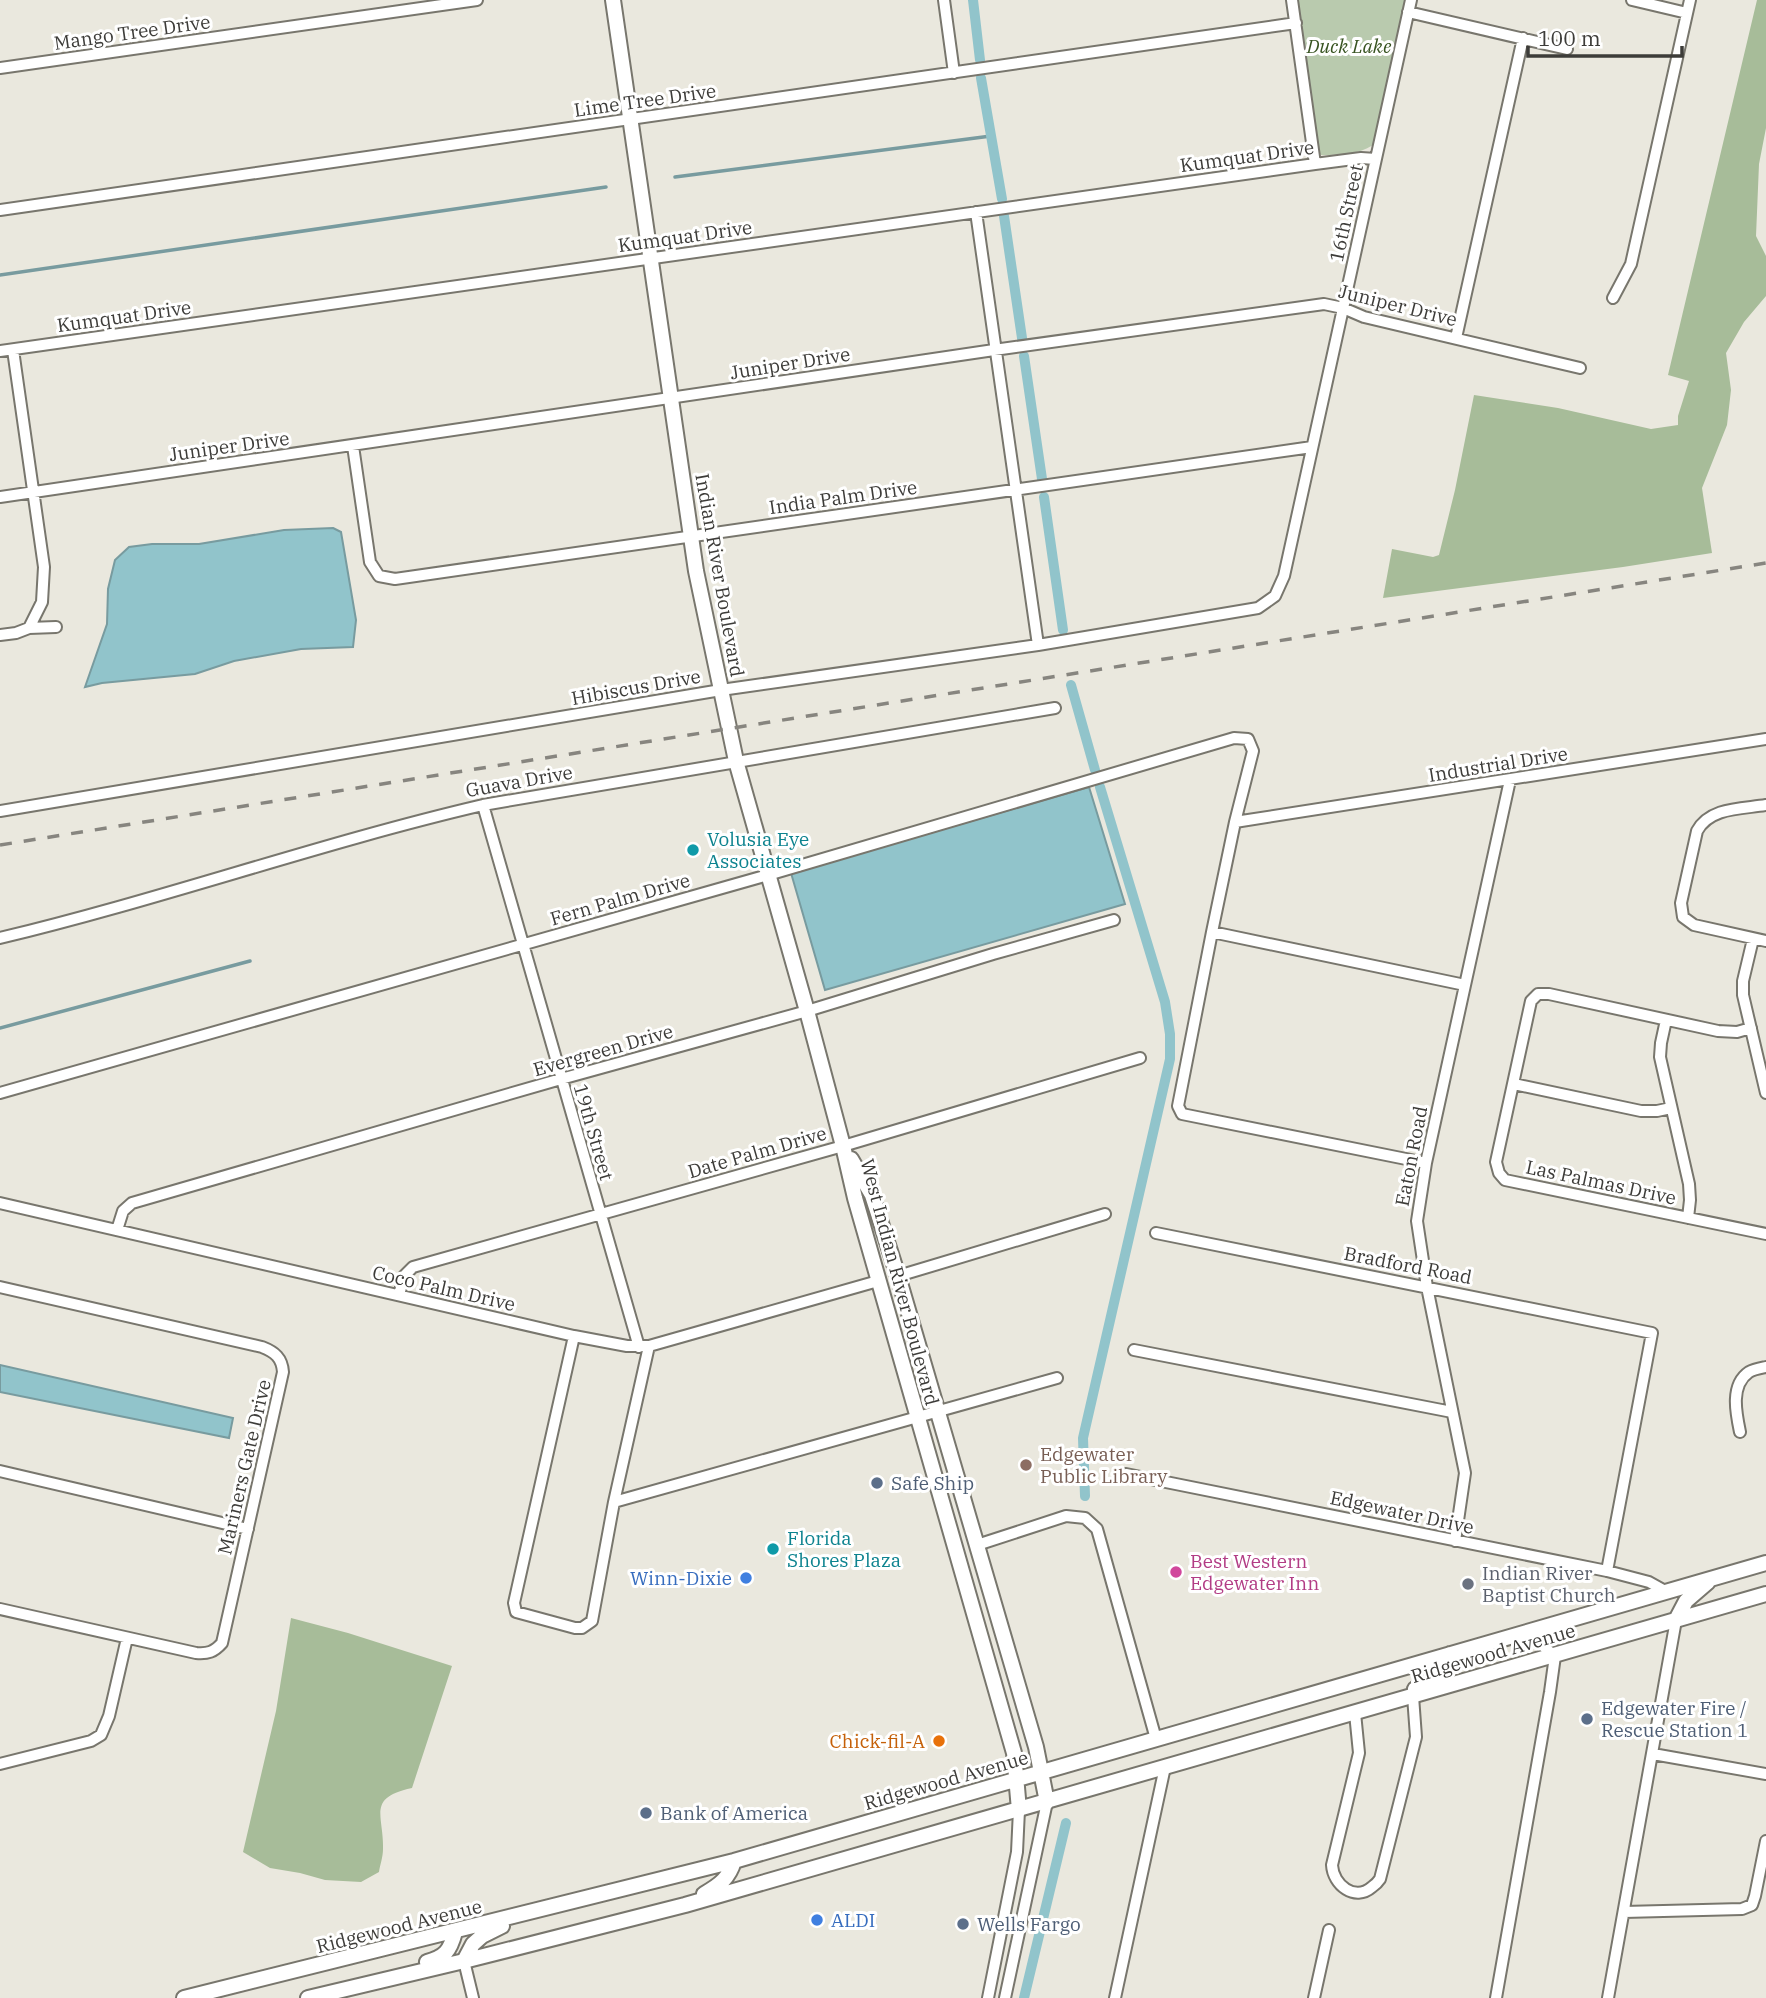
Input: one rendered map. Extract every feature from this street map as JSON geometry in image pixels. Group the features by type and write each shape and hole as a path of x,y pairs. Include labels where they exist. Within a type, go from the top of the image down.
{"main road":[{"name":"Indian River Boulevard","path":"613,0 696,571 736,761 843,1146"},
{"name":"West Indian River Boulevard","path":"843,1146 872,1195 898,1276 1042,1772 1047,1802"},
{"name":"West Indian River Boulevard","path":"843,1146 878,1281 1014,1753 1019,1810"},
{"name":"Ridgewood Avenue","path":"184,1998 734,1861 1766,1563"},
{"name":"Ridgewood Avenue","path":"1676,1620 1686,1601 1712,1578"},
{"name":"Ridgewood Avenue","path":"308,1998 685,1905 1766,1594"},
{"path":"1392,1702 1436,1678 1446,1668 1450,1654"},
{"path":"685,1905 722,1883 734,1861"},
{"path":"464,1961 473,1944 482,1936 498,1930 515,1917"},
{"path":"394,1977 416,1965 440,1958 451,1946 455,1932"},
{"path":"220,1998 266,1987 280,1975"}],"street":[{"name":"Mango Tree Drive","path":"0,68 477,0"},
{"path":"944,0 954,73"},
{"path":"1292,0 1315,164"},
{"name":"16th Street","path":"1275,596 1284,576 1411,0"},
{"path":"1632,0 1687,13"},
{"path":"1613,298 1631,264 1690,0"},
{"path":"1408,12 1567,49"},
{"name":"Lime Tree Drive","path":"0,210 1296,23"},
{"path":"1456,338 1523,38"},
{"name":"Kumquat Drive","path":"0,352 1315,164 1361,158 1376,159"},
{"path":"975,212 1038,645"},
{"name":"Juniper Drive","path":"0,497 1324,304 1364,317 1580,368"},
{"path":"13,350 44,567 42,602 29,628"},
{"name":"India Palm Drive","path":"353,446 370,562 379,576 395,579 1312,447"},
{"name":"Hibiscus Drive","path":"0,811 721,691 1038,645 1258,608 1275,596"},
{"path":"0,635 29,628 56,627"},
{"name":"Guava Drive","path":"0,938 77,920 402,824 483,805 1055,708"},
{"name":"Fern Palm Drive","path":"0,1093 523,946 1234,738 1248,738 1253,751 1235,822"},
{"name":"Industrial Drive","path":"1235,822 1766,739"},
{"name":"Eaton Road","path":"1455,1541 1465,1474 1427,1287 1417,1221 1426,1163 1510,779"},
{"name":"19th Street","path":"483,805 600,1215 644,1347 592,1621 582,1628 516,1612 514,1603 574,1336"},
{"path":"1766,805 1714,814 1702,822 1697,831 1681,903 1683,916 1694,925 1766,941"},
{"path":"1235,822 1178,1106 1182,1114 1426,1163"},
{"name":"Evergreen Drive","path":"117,1230 123,1211 132,1203 561,1079 807,1012 993,954 1114,920"},
{"path":"1212,932 1465,985"},
{"path":"1753,939 1743,981 1743,995 1766,1093"},
{"name":"Las Palmas Drive","path":"1751,1028 1728,1032 1538,994 1531,1001 1496,1162 1499,1173 1506,1180 1766,1234"},
{"path":"1667,1020 1660,1057 1689,1184 1688,1218"},
{"name":"Date Palm Drive","path":"399,1295 404,1276 413,1267 843,1146 1140,1058"},
{"path":"1514,1084 1641,1111 1671,1108"},
{"name":"Coco Palm Drive","path":"0,1204 574,1336 644,1347 878,1281"},
{"path":"898,1276 1105,1214"},
{"name":"Bradford Road","path":"1156,1233 1652,1333 1607,1571"},
{"name":"Mariners Gate Drive","path":"0,1287 262,1347 279,1358 283,1372 222,1643 216,1649 205,1654 196,1653 0,1609"},
{"path":"1134,1350 1452,1412"},
{"path":"1740,1432 1736,1396 1741,1382 1750,1371 1766,1367"},
{"path":"614,1502 1057,1378"},
{"path":"0,1471 248,1529"},
{"name":"Edgewater Drive","path":"1126,1474 1607,1571 1649,1582 1667,1592"},
{"path":"977,1545 1066,1516 1085,1518 1097,1529 1156,1739"},
{"path":"1608,1998 1676,1620"},
{"path":"1496,1998 1555,1656 1538,1642 1522,1634"},
{"path":"0,1764 91,1741 101,1735 110,1716 127,1638"},
{"path":"1356,1713 1359,1753 1332,1865 1337,1883 1355,1893 1371,1889 1380,1879 1416,1737 1413,1696"},
{"path":"1653,1754 1766,1774"},
{"path":"1115,1998 1165,1767"},
{"path":"1005,1998 1047,1802"},
{"path":"988,1998 1018,1842 1019,1810"},
{"path":"1625,1912 1742,1909 1752,1905 1766,1841"},
{"path":"1009,1896 1027,1899"},
{"path":"1314,1998 1329,1930"},
{"path":"464,1961 473,1998"}],"green space":[{"name":"Duck Lake","path":"1297,0 1406,0 1373,145 1361,151 1321,155 1316,149"},
{"path":"1757,0 1766,0 1766,128 1759,164 1756,236 1766,256 1766,296 1744,322 1726,353 1731,390 1727,425 1702,488 1712,553 1383,598 1392,549 1433,557 1439,555 1474,395 1558,408 1651,429 1678,425 1678,416 1689,381 1668,375"},
{"path":"291,1618 452,1666 412,1788 388,1797 383,1803 380,1817 383,1852 379,1872 361,1882 325,1880 270,1868 243,1852 276,1711"}],"water":[{"path":"333,528 341,532 356,620 353,647 301,649 234,661 195,674 85,687 107,624 108,589 115,560 129,547 199,544 284,530"},
{"path":"1089,787 1125,904 825,990 791,873"},
{"path":"0,1365 233,1418 229,1438 0,1392"}],"waterway":[{"path":"973,0 980,60"},
{"path":"981,78 1002,199"},
{"path":"675,177 991,136"},
{"path":"0,275 606,187"},
{"path":"1004,216 1022,338"},
{"path":"1024,356 1042,479"},
{"path":"1044,497 1063,630"},
{"path":"1071,685 1095,770"},
{"path":"1085,1496 1083,1438 1170,1059 1170,1034 1165,1002 1100,787"},
{"path":"0,1028 250,961"},
{"path":"1024,1998 1066,1823"}],"railway":[{"path":"0,845 1766,563"}],"place":[{"name":"Volusia Eye Associates","path":"693,850"},
{"name":"Edgewater Public Library","path":"1026,1465"},
{"name":"Safe Ship","path":"877,1483"},
{"name":"Florida Shores Plaza","path":"773,1549"},
{"name":"Best Western Edgewater Inn","path":"1176,1572"},
{"name":"Winn-Dixie","path":"746,1578"},
{"name":"Indian River Baptist Church","path":"1468,1584"},
{"name":"Edgewater Fire / Rescue Station 1","path":"1587,1719"},
{"name":"Chick-fil-A","path":"939,1741"},
{"name":"Bank of America","path":"646,1813"},
{"name":"ALDI","path":"817,1920"},
{"name":"Wells Fargo","path":"963,1924"}]}
